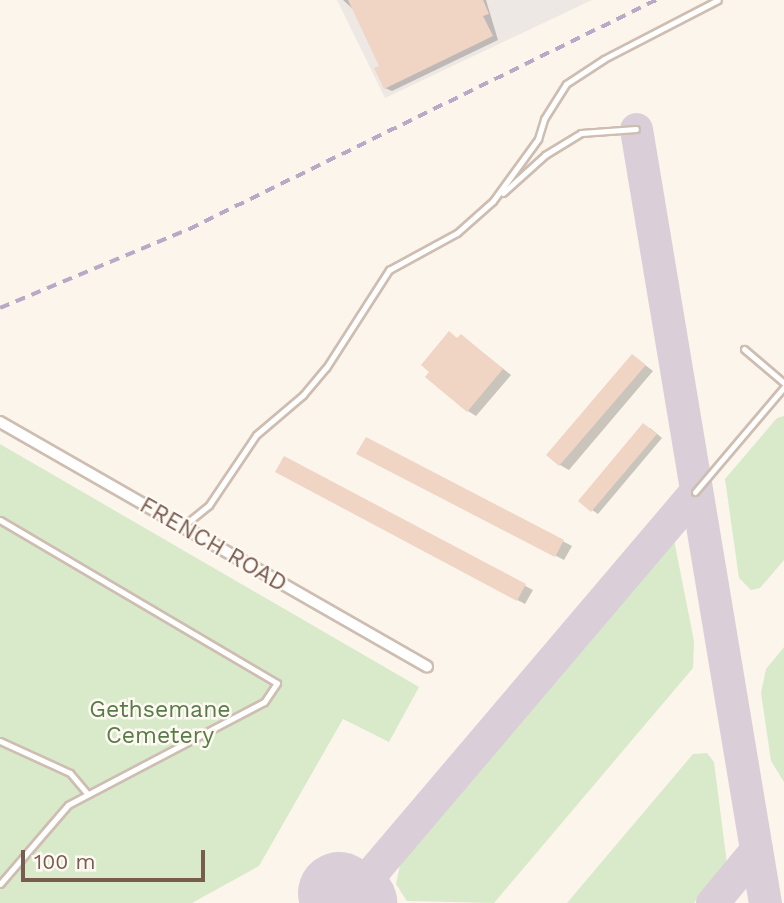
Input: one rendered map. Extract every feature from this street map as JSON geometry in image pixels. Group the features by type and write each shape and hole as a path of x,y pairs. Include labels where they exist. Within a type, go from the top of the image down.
{"street":[{"name":"FRENCH ROAD","path":"0,422 427,667"}],"lane":[{"path":"493,201 538,139 544,119 566,85 604,59 718,0"},
{"path":"182,527 209,505 256,435 303,395 326,368 388,270 457,233 545,155 581,133 636,129"},
{"path":"695,492 784,385 744,349"},
{"path":"0,520 277,683 264,702 87,793 46,828 0,884"},
{"path":"0,741 70,773 87,793"}],"shaded area":[{"path":"337,0 592,0 385,98"}],"green space":[{"path":"784,416 784,560 760,588 751,590 739,578 725,479 777,418"},
{"name":"Gethsemane Cemetery","path":"0,444 419,687 389,742 343,719 259,866 192,903 0,903"},
{"path":"674,540 694,641 693,668 494,903 407,901 396,884 401,860"},
{"path":"784,647 784,782 771,761 761,693 766,669"},
{"path":"707,753 714,762 727,864 694,903 567,903 693,754"}],"building":[{"path":"348,0 483,0 489,14 483,16 493,36 384,89 374,68 379,66"},
{"path":"449,331 457,338 461,334 503,369 467,412 425,377 429,372 421,365"},
{"path":"632,354 646,365 559,466 546,455"},
{"path":"643,423 657,434 591,512 578,501"},
{"path":"366,437 564,540 555,557 356,454"},
{"path":"284,456 526,584 517,601 275,472"}],"taxiway":[{"path":"636,129 765,903"},
{"path":"346,903 695,492"},
{"path":"712,903 756,850"}],"runway":[{"path":"339,893 356,903"}],"railway":[{"path":"0,308 189,229 656,0"}]}
